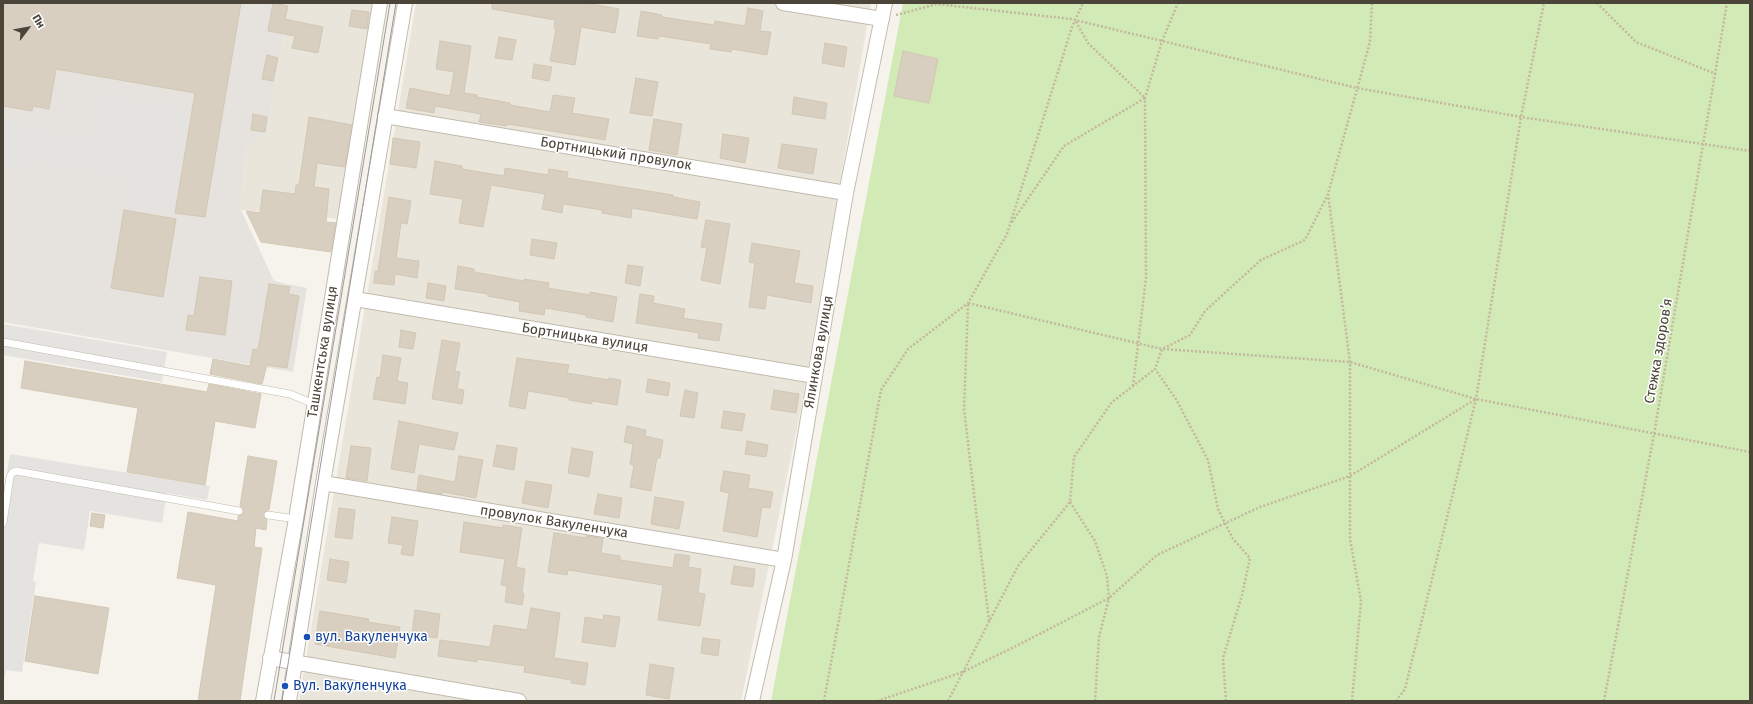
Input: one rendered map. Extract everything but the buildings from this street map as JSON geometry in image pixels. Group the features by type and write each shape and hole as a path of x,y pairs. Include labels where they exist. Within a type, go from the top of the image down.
{"street":[{"name":"Ташкентська вулиця","path":"263,701 296,519 380,3"},
{"name":"Ташкентська вулиця","path":"289,701 323,484 405,3"},
{"path":"783,3 882,19"},
{"name":"Ялинкова вулиця","path":"752,701 784,560 846,192 885,3"},
{"name":"Бортницький провулок","path":"385,116 846,192"},
{"name":"Бортницька вулиця","path":"354,299 815,376"},
{"name":"провулок Вакуленчука","path":"323,484 784,560"},
{"path":"270,658 519,701"}],"lane":[{"path":"3,342 290,394 314,404"},
{"path":"3,522 10,477 12,472 16,471 239,511"},
{"path":"268,516 296,519"}],"path":[{"path":"824,701 881,390 908,349 968,303 1006,234 1075,20 1083,3"},
{"path":"1133,386 1146,278 1145,98 1162,41 1178,3"},
{"path":"948,701 1018,566 1070,502 1074,457 1112,402 1155,369 1162,349 1190,335 1204,310 1261,260 1305,240 1328,194 1370,42 1372,3"},
{"path":"1396,701 1405,689 1476,399 1521,117 1544,3"},
{"path":"1597,3 1636,42 1716,74"},
{"name":"Стежка здоров’я","path":"1604,701 1654,434 1728,3"},
{"path":"882,19 937,4 1075,20 1357,88 1521,117 1750,151"},
{"path":"1075,20 1088,43 1145,98"},
{"path":"1010,225 1064,146 1145,98"},
{"path":"1328,194 1350,362 1350,539 1361,602 1352,701"},
{"path":"968,303 1162,349 1350,362 1476,399 1750,452"},
{"path":"968,303 964,409 989,621"},
{"path":"1155,369 1176,399 1208,460 1218,509 1224,523 1233,539 1250,558 1242,596 1223,658 1226,701"},
{"path":"877,701 963,672 1109,598 1157,555 1260,507 1350,476 1476,399"},
{"path":"1070,502 1095,541 1107,576 1109,598 1099,637 1095,701"}],"shaded area":[{"path":"3,3 289,3 267,133 245,149 241,210 274,281 307,288 293,372 3,322"},
{"path":"289,3 373,3 339,219 241,210 245,149 267,133"},
{"path":"416,3 871,3 800,413 741,701 299,701"},
{"path":"92,92 191,108 173,216 118,207 123,178 42,164 34,169 3,164 3,121 85,135"},
{"path":"3,324 167,352 162,382 3,355"},
{"path":"10,454 210,486 207,500 167,493 162,523 90,511 84,550 39,543 33,581 36,582 22,672 6,670 3,688 3,496"}],"green space":[{"path":"903,3 1750,3 1750,701 771,701"}],"tram line":[{"path":"274,701 390,3"},
{"path":"282,701 396,3"}],"place":[{"name":"вул. Вакуленчука","path":"307,637"},
{"name":"Вул. Вакуленчука","path":"285,686"}]}
